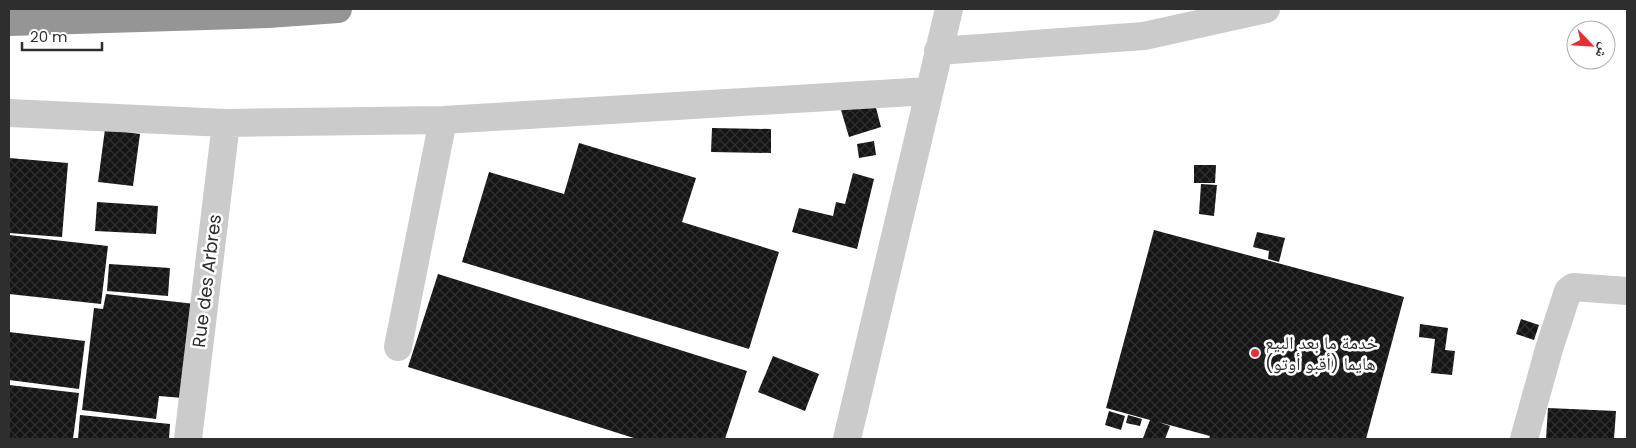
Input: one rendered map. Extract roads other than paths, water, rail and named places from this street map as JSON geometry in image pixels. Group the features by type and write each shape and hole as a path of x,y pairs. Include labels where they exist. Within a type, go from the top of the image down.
{"highway":[{"path":"9,22 268,14 338,9"}],"street":[{"path":"847,439 949,9"},
{"path":"938,51 1144,36 1266,9"},
{"path":"9,113 226,123 443,120 929,90"},
{"path":"398,347 443,120"},
{"name":"Rue des Arbres","path":"188,439 226,123"},
{"path":"1524,439 1549,349 1568,291 1573,287 1627,291"}],"place":[{"name":"خدمة ما بعد البيع هايما (أقبو أوتو)","path":"1255,353"}]}
